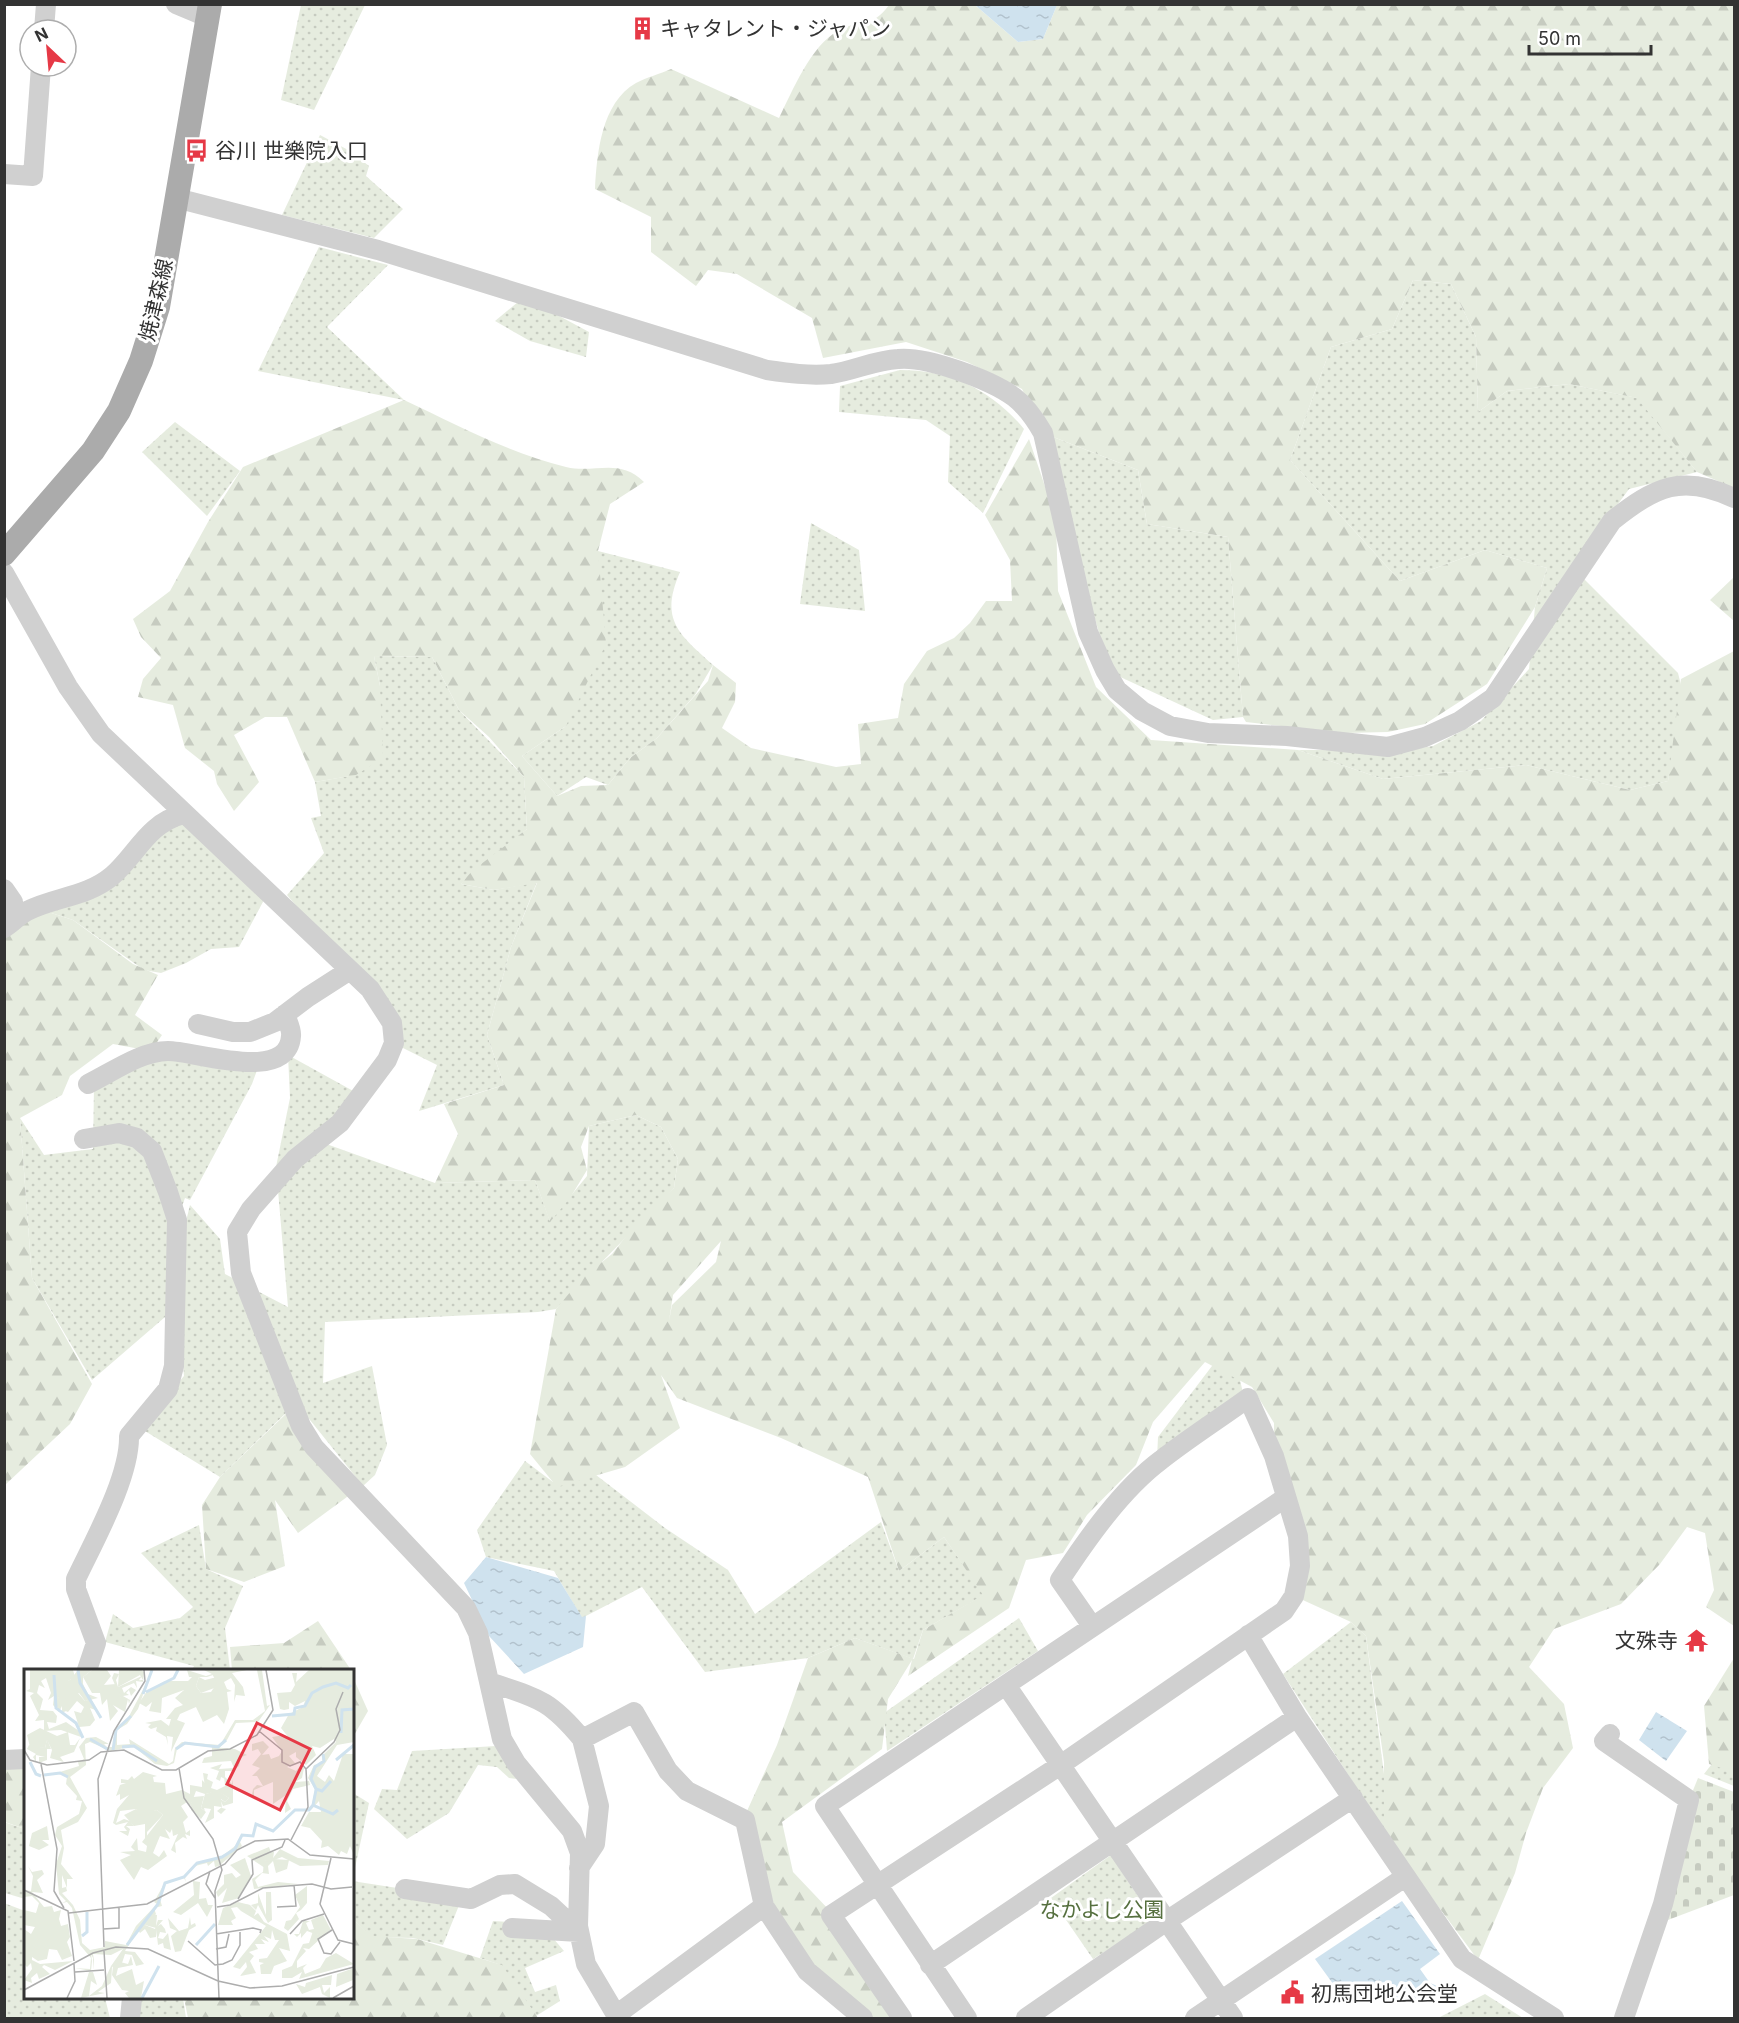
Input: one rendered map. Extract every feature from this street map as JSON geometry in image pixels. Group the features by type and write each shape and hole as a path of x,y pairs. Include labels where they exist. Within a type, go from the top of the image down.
{"main road":[{"name":"焼津森線","path":"4,554 93,451 119,411 141,361 158,307 208,11"}],"street":[{"path":"176,4 208,11"},
{"path":"4,174 33,176 40,78"},
{"path":"176,198 378,250 767,370 799,374 831,374 899,358 925,362 983,381 1013,396 1025,406 1043,433 1088,632 1105,670 1117,690 1130,703 1170,726 1208,733 1287,736 1388,747 1425,737 1460,721 1493,698 1612,520 1638,500 1662,488 1687,483 1718,490 1734,498"},
{"path":"4,573 89,721 115,751 370,989 392,1023 394,1043 387,1060 340,1123 295,1159 244,1218 237,1232 241,1272 302,1426 314,1447 466,1608 478,1633 502,1739 516,1763 572,1831 580,1853 579,1932 586,1964 617,2017 764,1906"},
{"path":"8,925 26,911 93,888 112,876 165,819 183,814"},
{"path":"4,889 13,902 8,925"},
{"path":"198,1024 233,1032 250,1032 275,1022 350,970"},
{"path":"88,1084 153,1053 169,1051 219,1059 274,1061 282,1056 291,1035 285,1014"},
{"path":"84,1138 119,1133 137,1137 152,1151 177,1220 174,1366 168,1389 129,1436 130,1450 120,1478 76,1579 76,1589 96,1643 88,1669"},
{"path":"902,2019 831,1915 878,1887 1059,1766 1284,1611 1294,1596 1300,1566 1298,1536 1274,1456 1248,1398 1159,1461 1098,1526 1077,1555 1060,1580 1092,1626"},
{"path":"968,2019 825,1806 1285,1498"},
{"path":"1248,1635 1297,1717 1461,1959 1554,2019"},
{"path":"489,1682 543,1700 562,1715 582,1739 599,1806 596,1844 579,1868"},
{"path":"1006,1685 1059,1766 1168,1920 1233,2019"},
{"path":"582,1739 634,1712 668,1771 687,1791 745,1820 764,1906 807,1971 863,2019"},
{"path":"930,1965 1297,1717"},
{"path":"1610,1734 1604,1741 1689,1800 1663,1904 1624,2019"},
{"path":"4,1760 24,1759"},
{"path":"1026,2019 1168,1920 1353,1798"},
{"path":"1195,2019 1405,1877"},
{"path":"405,1889 471,1899 500,1885 515,1884 551,1906 579,1932"},
{"path":"512,1928 579,1932"},
{"path":"130,2019 132,1999"}],"green space":[{"path":"301,5 365,5 314,110 281,100"},
{"path":"889,5 975,5 1018,42 1043,39 1057,5 1734,5 1734,488 1697,472 1637,398 1569,384 1507,391 1478,412 1476,337 1451,284 1413,280 1392,329 1331,347 1290,460 1400,581 1485,550 1547,568 1535,607 1487,684 1425,724 1388,732 1344,733 1246,722 1243,717 1228,537 1147,524 1138,470 1043,433 1022,389 967,362 906,342 823,358 812,318 737,274 708,270 696,286 651,252 651,217 595,189 597,160 608,116 624,92 636,83 671,69 779,118 803,70 819,47 828,38 846,27 877,18"},
{"path":"320,135 350,151 369,166 366,176 403,209 374,238 282,215"},
{"path":"319,247 388,265 327,327 404,400 258,371"},
{"path":"1413,280 1451,284 1476,337 1478,412 1507,391 1569,384 1638,398 1697,472 1629,489 1572,567 1678,673 1683,693 1668,781 1630,790 1526,765 1383,779 1298,750 1331,750 1376,755 1433,746 1481,721 1529,669 1535,607 1547,568 1485,550 1400,581 1290,460 1331,347 1392,329"},
{"path":"524,297 589,332 586,357 530,341 495,321"},
{"path":"900,370 936,374 969,385 998,403 1024,429 983,513 948,482 950,436 926,420 839,412 840,386"},
{"path":"404,400 484,438 524,454 577,469 616,468 625,470 635,474 644,482 610,504 598,551 606,644 566,726 522,756 557,796 581,786 608,785 630,758 657,738 708,681 713,665 736,683 735,702 722,728 751,748 836,767 861,764 858,724 898,718 904,684 927,651 954,638 970,623 986,601 1012,601 1010,560 985,515 1029,439 1056,519 1058,591 1096,687 1151,740 1298,750 1383,779 1526,765 1630,790 1668,781 1681,679 1734,651 1734,1626 1706,1607 1714,1590 1705,1533 1687,1527 1660,1564 1621,1604 1554,1629 1529,1667 1564,1704 1573,1748 1543,1788 1526,1833 1515,1873 1478,1960 1429,1894 1384,1845 1384,1762 1366,1636 1351,1622 1294,1596 1300,1566 1274,1456 1274,1423 1252,1387 1205,1362 1153,1422 1136,1465 1087,1515 1063,1553 1026,1560 1009,1608 908,1676 912,1660 888,1699 882,1749 782,1822 793,1872 831,1912 893,2018 864,2018 806,1966 767,1895 747,1811 777,1745 808,1658 855,1638 914,1659 923,1630 983,1595 944,1537 899,1571 868,1477 781,1438 677,1398 661,1375 680,1428 625,1467 557,1487 530,1454 556,1309 582,1278 612,1254 642,1216 674,1188 678,1159 661,1127 636,1115 589,1126 581,1147 587,1170 570,1198 550,1222 535,1180 435,1183 458,1134 444,1104 504,1085 487,1035 511,947 537,883 494,890 461,884 472,871 527,829 524,777 489,737 459,710 432,657 374,656 380,686 383,758 356,775 315,782 287,717 265,717 234,735 259,782 234,811 217,784 214,771 185,748 173,705 138,697 143,679 161,658 141,637 133,619 170,591 208,522 243,467","holes":["721,1241 716,1262 672,1305 669,1321 673,1295"]},
{"path":"175,422 240,471 207,516 142,452"},
{"path":"1043,433 1138,470 1147,524 1228,537 1243,717 1213,720 1116,675 1099,633"},
{"path":"811,523 859,550 865,611 800,604"},
{"path":"598,551 680,572 674,589 672,614 682,635 713,665 695,695 657,738 630,758 608,785 586,777 557,796 522,756 566,726"},
{"path":"1734,577 1734,621 1710,600"},
{"path":"374,656 432,657 459,710 524,777 527,829 461,884 494,890 537,882 511,947 487,1035 504,1085 419,1111 437,1065 401,1047 352,972 287,895 324,853 311,818 321,816 315,782 349,776 380,686"},
{"path":"181,815 264,900 239,947 211,949 186,963 161,973 144,970 73,920 42,910 111,880"},
{"path":"42,910 73,920 133,964 158,975 135,1015 162,1035 151,1051 113,1044 70,1076 62,1095 20,1118 32,1278 92,1384 70,1424 5,1485 5,927"},
{"path":"153,1053 260,1062 252,1084 190,1200 185,1198 170,1239 172,1311 92,1380 32,1278 20,1118 44,1155 93,1149 94,1087"},
{"path":"288,1055 355,1092 318,1141 435,1183 535,1180 550,1221 587,1176 589,1126 636,1115 661,1127 678,1159 674,1188 556,1309 538,1312 325,1322 323,1383 372,1366 387,1445 375,1475 363,1486 306,1415 287,1412 220,1477 140,1428 184,1376 176,1262 190,1205 220,1239 225,1274 288,1307 276,1167 290,1098"},
{"path":"1215,1362 1240,1380 1244,1397 1157,1459 1158,1437"},
{"path":"288,1412 351,1494 298,1533 275,1500 285,1566 244,1582 206,1569 202,1505 220,1477"},
{"path":"525,1461 553,1482 596,1475 665,1528 728,1570 755,1614 881,1522 899,1571 944,1537 984,1595 923,1630 913,1659 855,1638 808,1658 705,1672 642,1587 582,1618 554,1571 486,1557 477,1530"},
{"path":"199,1525 206,1569 243,1586 225,1628 230,1669 192,1669 194,1666 105,1642 113,1614 133,1628 180,1618 193,1607 141,1553"},
{"path":"1019,1618 1038,1651 887,1751 884,1713"},
{"path":"318,1621 350,1669 232,1669 230,1647 284,1643"},
{"path":"1351,1622 1366,1636 1384,1774 1384,1830 1283,1674"},
{"path":"1734,1658 1734,1772 1709,1764 1704,1706"},
{"path":"354,1680 368,1711 354,1735"},
{"path":"496,1746 517,1779 509,1778 497,1767 478,1765 449,1813 407,1839 374,1809 382,1789 397,1790 412,1751"},
{"path":"24,1759 24,1829 5,1822 4,1761"},
{"path":"1715,1760 1734,1768 1734,1786 1704,1774"},
{"path":"1698,1778 1734,1792 1734,1895 1660,1923 1685,1810"},
{"path":"354,1794 369,1803 354,1872"},
{"path":"4,1822 24,1829 24,1899 5,1893"},
{"name":"なかよし公園","path":"1111,1855 1154,1921 1093,1959 1051,1898"},
{"path":"354,1881 462,1898 443,1945 413,1938 371,1937 354,1920"},
{"path":"4,1903 24,1911 24,1999 105,1999 110,2018 5,2018"},
{"path":"354,1920 371,1936 417,1939 502,1965 538,2018 188,2018 184,1999 354,1999"},
{"path":"493,1921 541,1924 564,1951 525,1968 535,1992 556,1985 560,2001 536,2016 498,1964 480,1958"},
{"path":"1485,1994 1523,2018 1438,2018"},
{"path":"139,1999 183,1999 186,2018 138,2018"}],"water":[{"path":"975,5 1057,5 1043,39 1018,42"},
{"path":"486,1557 558,1578 582,1617 586,1616 583,1647 524,1674 489,1636 464,1583"},
{"path":"1656,1712 1687,1731 1666,1761 1639,1740"},
{"path":"1402,1901 1440,1954 1420,1969 1430,1983 1445,1989 1433,1999 1344,1999 1315,1959"}],"place":[{"name":"キャタレント・ジャパン","path":"642,28"},
{"name":"谷川 世樂院入口","path":"197,150"},
{"name":"文殊寺","path":"1696,1640"},
{"name":"初馬団地公会堂","path":"1293,1993"}]}
